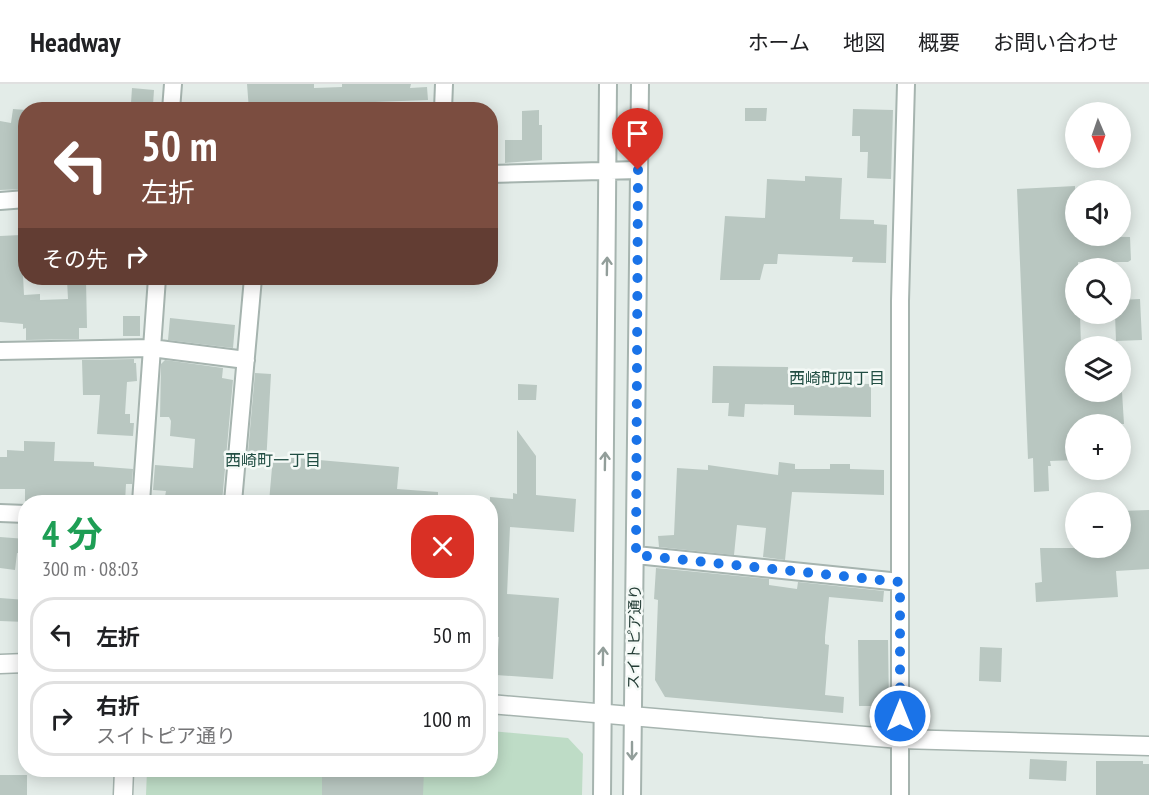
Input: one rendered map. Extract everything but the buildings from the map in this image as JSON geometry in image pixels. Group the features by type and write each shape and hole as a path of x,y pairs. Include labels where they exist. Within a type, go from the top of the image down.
{"street":[{"path":"172,102 173,84"},
{"path":"443,102 444,84"},
{"path":"602,795 608,84"},
{"name":"スイトピア通り","path":"632,795 640,84"},
{"path":"900,795 900,301 906,84"},
{"path":"498,174 638,170"},
{"path":"0,201 18,200"},
{"path":"141,495 156,285"},
{"path":"233,495 252,285"},
{"path":"0,351 151,348 246,360"},
{"path":"0,513 18,514"},
{"path":"636,555 900,582"},
{"path":"0,664 18,663"},
{"path":"498,705 900,739 1149,746"},
{"path":"123,795 124,777"}],"green space":[{"path":"498,732 568,738 583,754 582,795 146,795 147,777 498,777"}],"district":[{"name":"西崎町四丁目","path":"837,378"},
{"name":"西崎町一丁目","path":"273,460"}],"route":[{"path":"638,170 636,555 900,582 900,716"}]}
